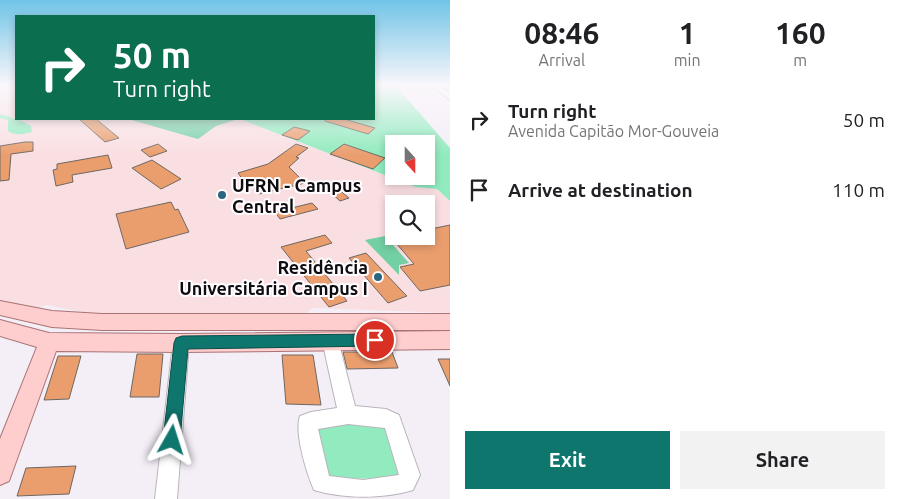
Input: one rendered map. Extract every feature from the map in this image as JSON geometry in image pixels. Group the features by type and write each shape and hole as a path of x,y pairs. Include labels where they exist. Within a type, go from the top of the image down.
{"main road":[{"path":"0,308 52,319 102,322 450,322"},
{"path":"0,328 49,342 182,343 450,340"},
{"path":"0,472 49,342"}],"street":[{"path":"330,340 348,415"},
{"path":"166,499 182,343"},
{"path":"348,415 386,418 390,420 410,473 409,480 404,484 368,494 327,487 321,483 318,478 307,424 310,420 348,415"}],"shaded area":[{"name":"UFRN - Campus Central","path":"0,108 15,108 15,120 243,120 385,175 385,185 411,185 437,189 450,201 450,313 312,308 304,315 92,314 47,305 33,309 0,300"}],"green space":[{"path":"375,108 415,108 450,148 450,201 437,189 411,185 435,185 435,135 385,135 385,175 243,120 375,120"},
{"path":"0,114 22,121 31,126 32,132 23,134 11,133 8,131 8,120 0,118"},
{"path":"132,120 235,120 216,126 198,139"},
{"path":"385,236 385,245 393,245 409,263 399,265 399,275 365,240"},
{"path":"311,425 391,425 406,478 322,479"}],"building":[{"path":"80,120 97,120 119,138 105,142"},
{"path":"347,120 375,128 368,134 325,121"},
{"path":"294,127 310,131 298,140 282,135"},
{"path":"33,142 33,151 11,154 9,180 0,181 0,146"},
{"path":"158,144 167,151 150,157 141,150"},
{"path":"296,144 308,148 296,157 299,158 289,167 305,183 259,194 247,179 243,180 238,173 268,164"},
{"path":"344,144 385,158 373,169 330,154"},
{"path":"108,155 112,168 72,175 73,182 56,186 53,170 57,169 57,164"},
{"path":"152,160 181,179 161,189 132,168"},
{"path":"337,188 349,198 340,201 329,191"},
{"path":"171,202 175,210 178,209 189,232 126,249 116,214"},
{"path":"312,203 318,209 280,219 275,212"},
{"path":"450,225 450,285 420,291 400,267 414,264 398,245 435,245 435,228"},
{"path":"325,235 332,243 306,251 347,301 329,307 281,247"},
{"name":"Residência Universitária Campus I","path":"366,253 407,296 388,303 349,258"},
{"path":"343,352 392,352 398,368 347,369"},
{"path":"137,354 163,354 159,397 130,397"},
{"path":"282,355 313,355 321,405 286,404"},
{"path":"58,356 81,356 69,399 44,400"},
{"path":"438,359 450,359 450,386"},
{"path":"76,466 69,494 17,496 26,468"}],"place":[{"name":"UFRN - Campus Central","path":"222,195"},
{"name":"Residência Universitária Campus I","path":"378,277"}],"route":[{"path":"172,440 182,343 375,340"}]}
